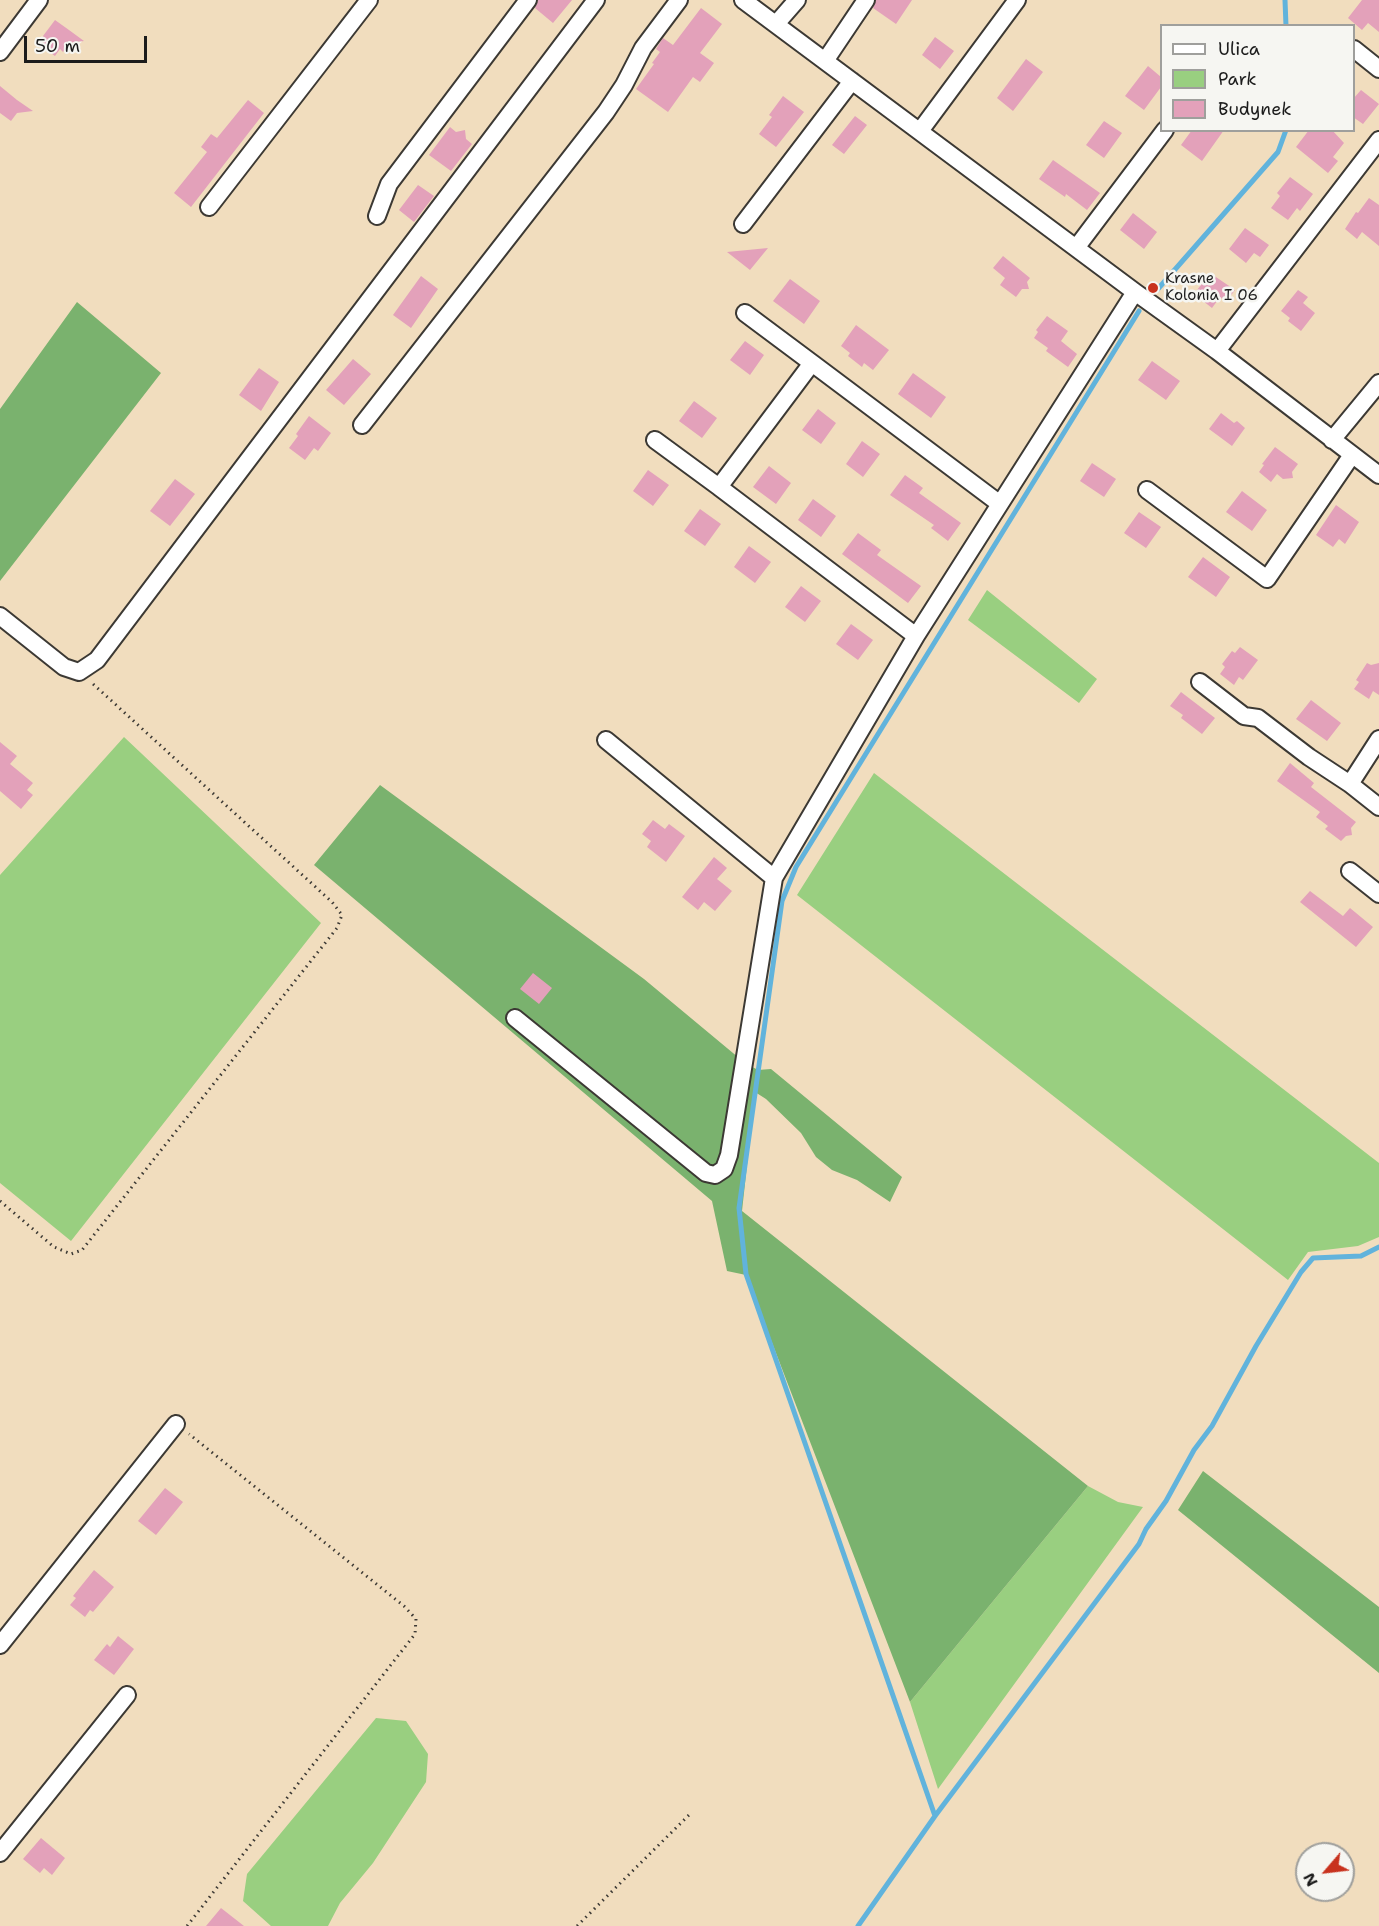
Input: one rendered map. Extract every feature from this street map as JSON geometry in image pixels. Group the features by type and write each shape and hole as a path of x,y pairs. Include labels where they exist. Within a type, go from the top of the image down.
{"street":[{"path":"0,52 39,0"},
{"path":"209,207 369,0"},
{"path":"377,216 389,184 528,0"},
{"path":"0,616 63,667 80,672 97,660 596,0"},
{"path":"363,425 606,112 624,85 643,48 679,0"},
{"path":"743,0 1217,351 1379,475"},
{"path":"776,24 797,0"},
{"path":"825,61 866,0"},
{"path":"920,131 1017,0"},
{"path":"1355,51 1379,69"},
{"path":"743,224 852,81"},
{"path":"1076,248 1163,132"},
{"path":"1217,351 1379,140"},
{"path":"515,1017 706,1173 715,1175 724,1169 729,1155 774,878 916,636 1135,292"},
{"path":"746,313 1000,504"},
{"path":"719,487 813,363"},
{"path":"1332,440 1379,383"},
{"path":"655,440 916,636"},
{"path":"1147,490 1267,579 1353,455"},
{"path":"1200,682 1244,716 1258,718 1379,807"},
{"path":"1350,784 1379,739"},
{"path":"606,740 774,878"},
{"path":"1350,871 1379,894"},
{"path":"0,1646 176,1424"},
{"path":"0,1853 127,1695"}],"path":[{"path":"0,1201 54,1248 71,1254 82,1250 337,928 342,915 332,902 80,672"},
{"path":"176,1424 404,1606 416,1619 415,1634 187,1926"},
{"path":"577,1926 689,1815"}],"green space":[{"path":"77,302 161,373 0,581 0,409"},
{"path":"987,590 1097,679 1079,703 968,620"},
{"path":"124,737 321,923 71,1241 0,1183 0,875"},
{"path":"874,773 1379,1163 1379,1237 1358,1246 1308,1252 1288,1280 797,895"},
{"path":"380,785 644,979 745,1063 758,1070 771,1069 902,1177 890,1202 857,1180 832,1170 816,1157 801,1133 766,1099 755,1092 742,1211 1088,1486 910,1702 746,1275 727,1271 712,1201 314,865"},
{"path":"1203,1471 1379,1607 1379,1673 1178,1510"},
{"path":"1088,1486 1118,1502 1143,1507 938,1789 910,1702"},
{"path":"376,1718 406,1721 428,1754 426,1782 373,1863 340,1903 328,1926 271,1926 243,1901 247,1874"}],"building":[{"path":"538,0 572,0 553,23 535,8"},
{"path":"876,0 912,0 896,24 873,8"},
{"path":"1362,0 1379,0 1379,32 1368,23 1362,30 1348,18"},
{"path":"701,8 722,24 700,53 714,63 700,82 693,77 668,112 636,89 654,64 652,63 660,52 656,49 663,38 673,45"},
{"path":"55,20 84,41 69,43 63,52 60,49 55,56 41,46 46,39 43,36"},
{"path":"935,37 954,51 940,69 922,55"},
{"path":"1026,59 1043,72 1013,111 997,98"},
{"path":"1148,66 1160,76 1160,88 1144,110 1125,96"},
{"path":"0,86 33,111 17,113 11,121 0,113"},
{"path":"1361,90 1379,104 1363,124 1355,118 1355,97"},
{"path":"783,96 804,112 776,147 759,134 772,117 769,115"},
{"path":"248,100 264,113 191,207 174,193 207,152 201,147 211,134 217,138"},
{"path":"855,116 867,125 844,154 832,145"},
{"path":"1104,121 1122,133 1104,158 1086,145"},
{"path":"450,127 456,132 465,130 466,139 472,144 451,171 429,155"},
{"path":"1191,132 1223,132 1202,161 1181,145"},
{"path":"1307,132 1334,132 1344,143 1333,157 1338,161 1328,173 1296,147"},
{"path":"1053,160 1100,193 1087,210 1066,194 1065,197 1039,179"},
{"path":"1290,177 1313,194 1300,211 1297,208 1288,220 1271,208 1280,196 1277,193"},
{"path":"418,185 434,196 414,222 399,210"},
{"path":"1369,198 1379,205 1379,246 1362,232 1357,239 1345,229"},
{"path":"1133,213 1157,232 1144,249 1120,230"},
{"path":"1245,228 1269,245 1260,257 1254,253 1246,263 1229,249"},
{"path":"768,248 750,270 727,252"},
{"path":"1003,256 1030,278 1027,282 1029,289 1022,289 1016,297 1000,285 1005,278 993,268"},
{"path":"1210,273 1235,290 1226,302 1220,297 1212,308 1194,294"},
{"path":"421,276 438,289 411,328 393,315"},
{"path":"790,279 820,301 804,324 773,301"},
{"path":"1298,290 1308,297 1303,303 1315,313 1301,331 1288,321 1290,318 1281,311"},
{"path":"1047,316 1068,331 1061,341 1077,354 1068,367 1046,351 1048,348 1034,338 1038,332 1036,330"},
{"path":"856,325 889,350 873,370 864,363 862,367 848,356 850,353 841,346"},
{"path":"745,341 764,355 750,375 730,360"},
{"path":"353,359 371,374 344,405 326,390"},
{"path":"1152,361 1180,381 1166,400 1138,380"},
{"path":"259,368 279,382 261,411 239,395"},
{"path":"913,373 946,397 931,418 898,394"},
{"path":"694,401 717,418 702,438 679,421"},
{"path":"818,409 836,423 821,444 802,430"},
{"path":"1221,413 1245,428 1232,446 1209,429"},
{"path":"309,416 331,433 318,451 314,448 305,460 289,448"},
{"path":"862,441 880,454 863,477 846,464"},
{"path":"1275,447 1298,464 1292,472 1293,478 1283,479 1277,474 1271,482 1259,472"},
{"path":"1092,463 1116,479 1104,497 1080,481"},
{"path":"769,466 791,483 776,504 753,487"},
{"path":"648,470 669,485 653,506 633,491"},
{"path":"905,475 923,488 919,493 961,523 948,541 931,528 934,525 890,495"},
{"path":"175,479 195,494 170,526 150,511"},
{"path":"1242,491 1267,510 1252,531 1226,512"},
{"path":"813,499 836,516 821,537 798,520"},
{"path":"1336,505 1359,522 1345,544 1339,539 1333,547 1316,535"},
{"path":"700,509 721,524 705,546 684,531"},
{"path":"1139,512 1161,527 1146,548 1124,533"},
{"path":"858,533 881,550 877,555 921,586 908,603 842,554"},
{"path":"749,546 771,562 755,583 734,567"},
{"path":"1203,557 1230,577 1216,597 1188,577"},
{"path":"801,586 821,601 805,622 785,607"},
{"path":"851,624 873,640 858,660 836,644"},
{"path":"1240,647 1258,660 1243,680 1239,677 1234,685 1220,674 1225,667 1222,664 1232,651 1235,653"},
{"path":"1367,663 1371,665 1379,663 1379,695 1373,691 1369,699 1354,689 1359,682 1356,680"},
{"path":"1181,692 1215,718 1202,734 1170,706"},
{"path":"1311,700 1341,723 1327,741 1296,719"},
{"path":"0,742 17,756 10,764 33,783 27,790 33,795 21,809 0,791"},
{"path":"1290,763 1314,783 1311,787 1356,822 1351,828 1352,835 1346,836 1341,841 1325,829 1328,826 1316,817 1320,812 1277,781"},
{"path":"653,820 665,829 669,824 685,836 666,862 647,847 651,841 642,834"},
{"path":"714,857 727,868 717,879 732,891 715,911 704,902 698,910 682,897"},
{"path":"1310,891 1343,916 1350,908 1373,927 1356,947 1300,902"},
{"path":"533,973 552,988 539,1004 520,989"},
{"path":"165,1488 183,1502 156,1535 138,1521"},
{"path":"94,1570 114,1587 93,1612 90,1610 85,1617 70,1605 76,1598 73,1596"},
{"path":"118,1636 134,1649 114,1675 94,1660 107,1644 110,1647"},
{"path":"41,1838 65,1858 52,1875 44,1868 40,1873 23,1859"},
{"path":"221,1908 244,1926 206,1926"}],"waterway":[{"path":"1285,0 1286,24"},
{"path":"1157,290 1278,152 1285,132"},
{"path":"935,1816 746,1274 739,1208 782,901 796,867 1139,311"},
{"path":"858,1926 935,1816 1139,1544 1194,1450 1212,1426 1256,1346 1301,1272 1313,1258 1361,1256 1379,1247"}],"place":[{"name":"Krasne Kolonia I 06","path":"1153,288"}]}
